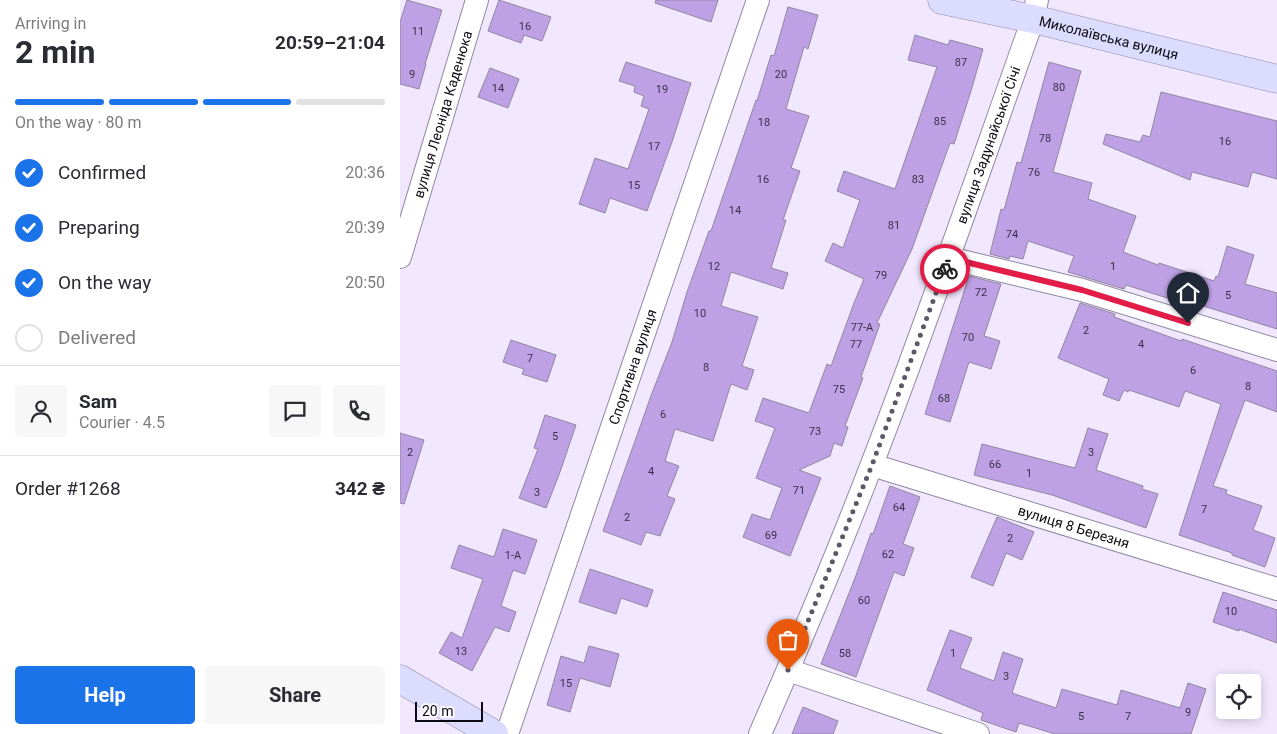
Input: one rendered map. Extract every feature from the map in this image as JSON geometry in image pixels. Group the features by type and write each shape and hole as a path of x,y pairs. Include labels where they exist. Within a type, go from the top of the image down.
{"street":[{"name":"вулиця Леоніда Каденюка","path":"400,257 477,0"},
{"name":"Спортивна вулиця","path":"507,734 758,0"},
{"name":"Миколаївська вулиця","path":"942,0 1036,10 1277,79"},
{"name":"вулиця Задунайської Січі","path":"760,734 872,465 949,258 1036,10"},
{"path":"949,258 1082,290 1277,350"},
{"name":"вулиця 8 Березня","path":"872,465 1277,589"},
{"path":"788,670 978,734"},
{"path":"400,679 494,734"}],"building":[{"path":"407,0 442,10 419,89 400,84 400,22"},
{"path":"499,0 551,17 542,41 524,35 521,43 488,31"},
{"path":"656,0 718,0 711,22 655,3"},
{"path":"788,7 818,15 808,49 804,47 786,109 809,116 791,168 800,171 783,220 786,220 771,268 788,273 783,289 731,272 721,306 758,317 742,366 754,370 747,390 731,384 713,441 675,429 665,461 679,466 667,496 675,499 660,536 646,532 641,545 603,531 672,342 687,292 709,231 711,231 757,101 771,55 774,56"},
{"path":"915,35 948,45 950,40 983,49 954,144 950,143 912,249 877,323 880,324 845,426 848,427 842,446 834,443 830,456 799,470 821,478 790,556 743,537 752,514 770,520 782,488 756,478 775,428 755,421 763,398 809,413 827,364 831,366 864,279 825,261 833,243 843,248 860,200 837,191 844,171 895,189 937,67 908,60"},
{"path":"626,62 691,83 647,211 610,198 605,213 579,204 595,158 628,169 649,109 641,106 644,96 634,92 635,86 619,81"},
{"path":"1049,62 1081,71 1053,172 1092,183 1088,199 1136,216 1123,252 1158,265 1159,263 1214,281 1216,276 1218,277 1227,246 1254,255 1245,284 1277,293 1277,329 1184,300 1183,303 1126,285 1124,289 1068,272 1074,256 1028,241 1023,259 1010,256 1009,259 990,254 1001,209 1004,210 1017,162 1021,163"},
{"path":"490,68 519,79 508,108 478,97"},
{"path":"1161,92 1277,121 1277,179 1252,172 1248,187 1192,172 1190,180 1103,144 1106,134 1140,142 1143,135 1150,137"},
{"path":"969,276 1001,284 984,336 1000,341 991,369 969,362 950,422 925,414"},
{"path":"1080,303 1115,314 1114,317 1181,341 1182,339 1277,371 1277,412 1245,400 1213,486 1227,490 1226,494 1262,506 1253,530 1275,538 1265,567 1232,555 1232,553 1179,535 1221,404 1185,391 1179,407 1129,390 1128,392 1124,390 1119,401 1103,395 1109,379 1058,358"},
{"path":"511,340 556,355 547,382 522,374 524,369 503,362"},
{"path":"545,415 576,425 546,508 519,498 538,449 534,448"},
{"path":"1088,428 1108,434 1096,470 1143,486 1142,489 1158,494 1146,528 1052,495 974,475 982,444 1075,468"},
{"path":"400,433 424,440 404,504 400,503"},
{"path":"890,486 920,497 903,544 914,548 904,576 894,572 856,677 821,664"},
{"path":"997,517 1034,532 1022,560 1006,553 993,586 971,577"},
{"path":"503,529 537,540 525,574 513,570 501,606 516,612 509,632 495,627 472,671 439,653 451,632 462,638 483,579 451,568 459,545 494,557"},
{"path":"590,569 653,590 647,607 621,598 616,614 579,602"},
{"path":"1223,592 1277,610 1277,643 1213,622"},
{"path":"950,630 972,638 960,668 994,681 1003,652 1023,659 1012,693 1056,708 1062,689 1117,705 1121,690 1180,708 1188,683 1206,689 1191,734 1055,734 1019,723 1016,732 981,720 983,713 927,690"},
{"path":"589,646 619,654 610,687 580,678 570,712 547,705 561,656 584,663"},
{"path":"803,707 838,721 833,734 792,734"}],"way so far":[{"path":"788,670 872,465 945,269"}],"route":[{"path":"945,269 949,258 1082,290 1188,323"}]}
